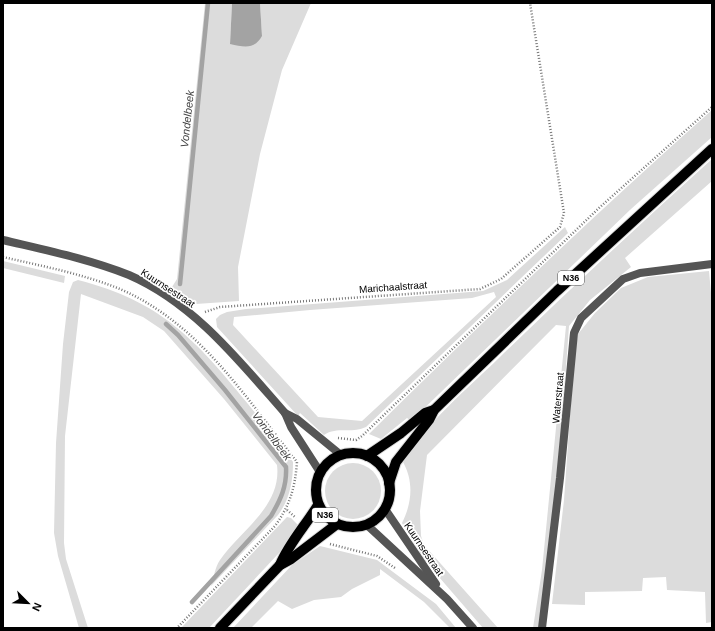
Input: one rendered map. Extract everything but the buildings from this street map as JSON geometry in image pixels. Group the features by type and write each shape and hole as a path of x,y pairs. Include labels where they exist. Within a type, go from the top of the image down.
{"main road":[{"name":"N36","path":"385,509 390,496 390,483 396,462 429,420 434,410 557,291 712,149"},
{"name":"N36","path":"367,456 401,433 426,413 434,410"},
{"path":"320,472 329,462 340,455 354,453 367,456 377,462 385,472 390,483"},
{"name":"N36","path":"320,472 316,483 316,494 318,505 323,513 337,524 352,528 367,525"},
{"name":"N36","path":"280,565 284,554 306,526 318,505"},
{"path":"367,525 378,518 385,509"},
{"name":"N36","path":"220,628 280,565 291,560 337,524"}],"street":[{"name":"Kuurnsestraat","path":"3,240 129,275 146,284 192,316 222,343 285,414 290,427 320,472"},
{"name":"Waterstraat","path":"542,628 560,478 574,333 581,318 623,279 640,273 712,264"},
{"name":"Kuurnsestraat","path":"285,414 296,419 322,442 340,455"},
{"name":"Kuurnsestraat","path":"385,509 447,599"},
{"name":"Kuurnsestraat","path":"367,525 447,599 473,628"}],"path":[{"name":"Marichaalstraat","path":"192,316 220,307 480,289 501,279 560,227 564,213 530,3"},
{"path":"322,442 337,438 356,440 362,436 599,208 712,107"},
{"path":"3,257 65,272 120,289 153,306 176,322 212,356 297,462"},
{"path":"177,628 276,526 287,510 293,490 297,462 308,454"},
{"path":"326,543 377,556 401,572"}],"shaded area":[{"path":"205,3 232,3 230,44 262,36 260,3 311,3 282,70 260,154 238,267 239,301 196,304 172,287 177,279"},
{"path":"232,3 260,3 262,36 256,44 244,46 230,44"},
{"path":"712,110 712,137 631,209 411,421 407,418 381,439 369,434 538,270 624,189"},
{"path":"712,159 712,181 625,258 631,267 590,300 569,326 560,450 539,628 533,628 542,570 566,326 556,325 427,455 420,511 421,536 424,545 498,628 483,628 420,555 402,523 410,500 409,477 403,462 422,434 461,394 605,257"},
{"path":"565,227 568,233 366,427 355,430 339,430 329,432 324,435 300,413 298,416 217,327 216,319 220,315 227,312 246,309 483,291 507,280","holes":["494,292 496,297 362,421 318,417 233,325 234,317 472,298"]},
{"path":"3,261 65,276 64,283 3,268"},
{"path":"709,271 712,304 712,622 706,623 705,592 667,590 666,577 643,578 642,591 585,592 585,605 552,604 564,500 574,358 578,334 595,313 621,288 648,277"},
{"path":"78,280 132,299 155,312 175,326 193,342 229,381 277,439 293,462 290,490 282,509 211,586 220,560 267,505 277,480 277,465 224,399 164,331 143,317 81,294 65,436 64,543 66,559 88,628 79,628 58,556 54,533 56,443 63,344 69,292 73,282"},
{"path":"348,463 358,463 373,471 379,480 381,491 379,502 373,511 358,519 348,519 337,514 330,507 325,496 325,486 330,475 337,468"},
{"path":"287,517 291,518 300,527 279,553 209,628 181,628"},
{"path":"320,546 377,560 436,604 456,628 450,628 424,602 380,569 380,575 352,589 341,597 314,600 292,609 278,601 251,628 233,628 292,565"}],"waterway":[{"name":"Vondelbeek","path":"180,284 208,3"},
{"name":"Vondelbeek","path":"166,324 178,335 225,390 286,467 283,492 271,516 192,602"}]}
